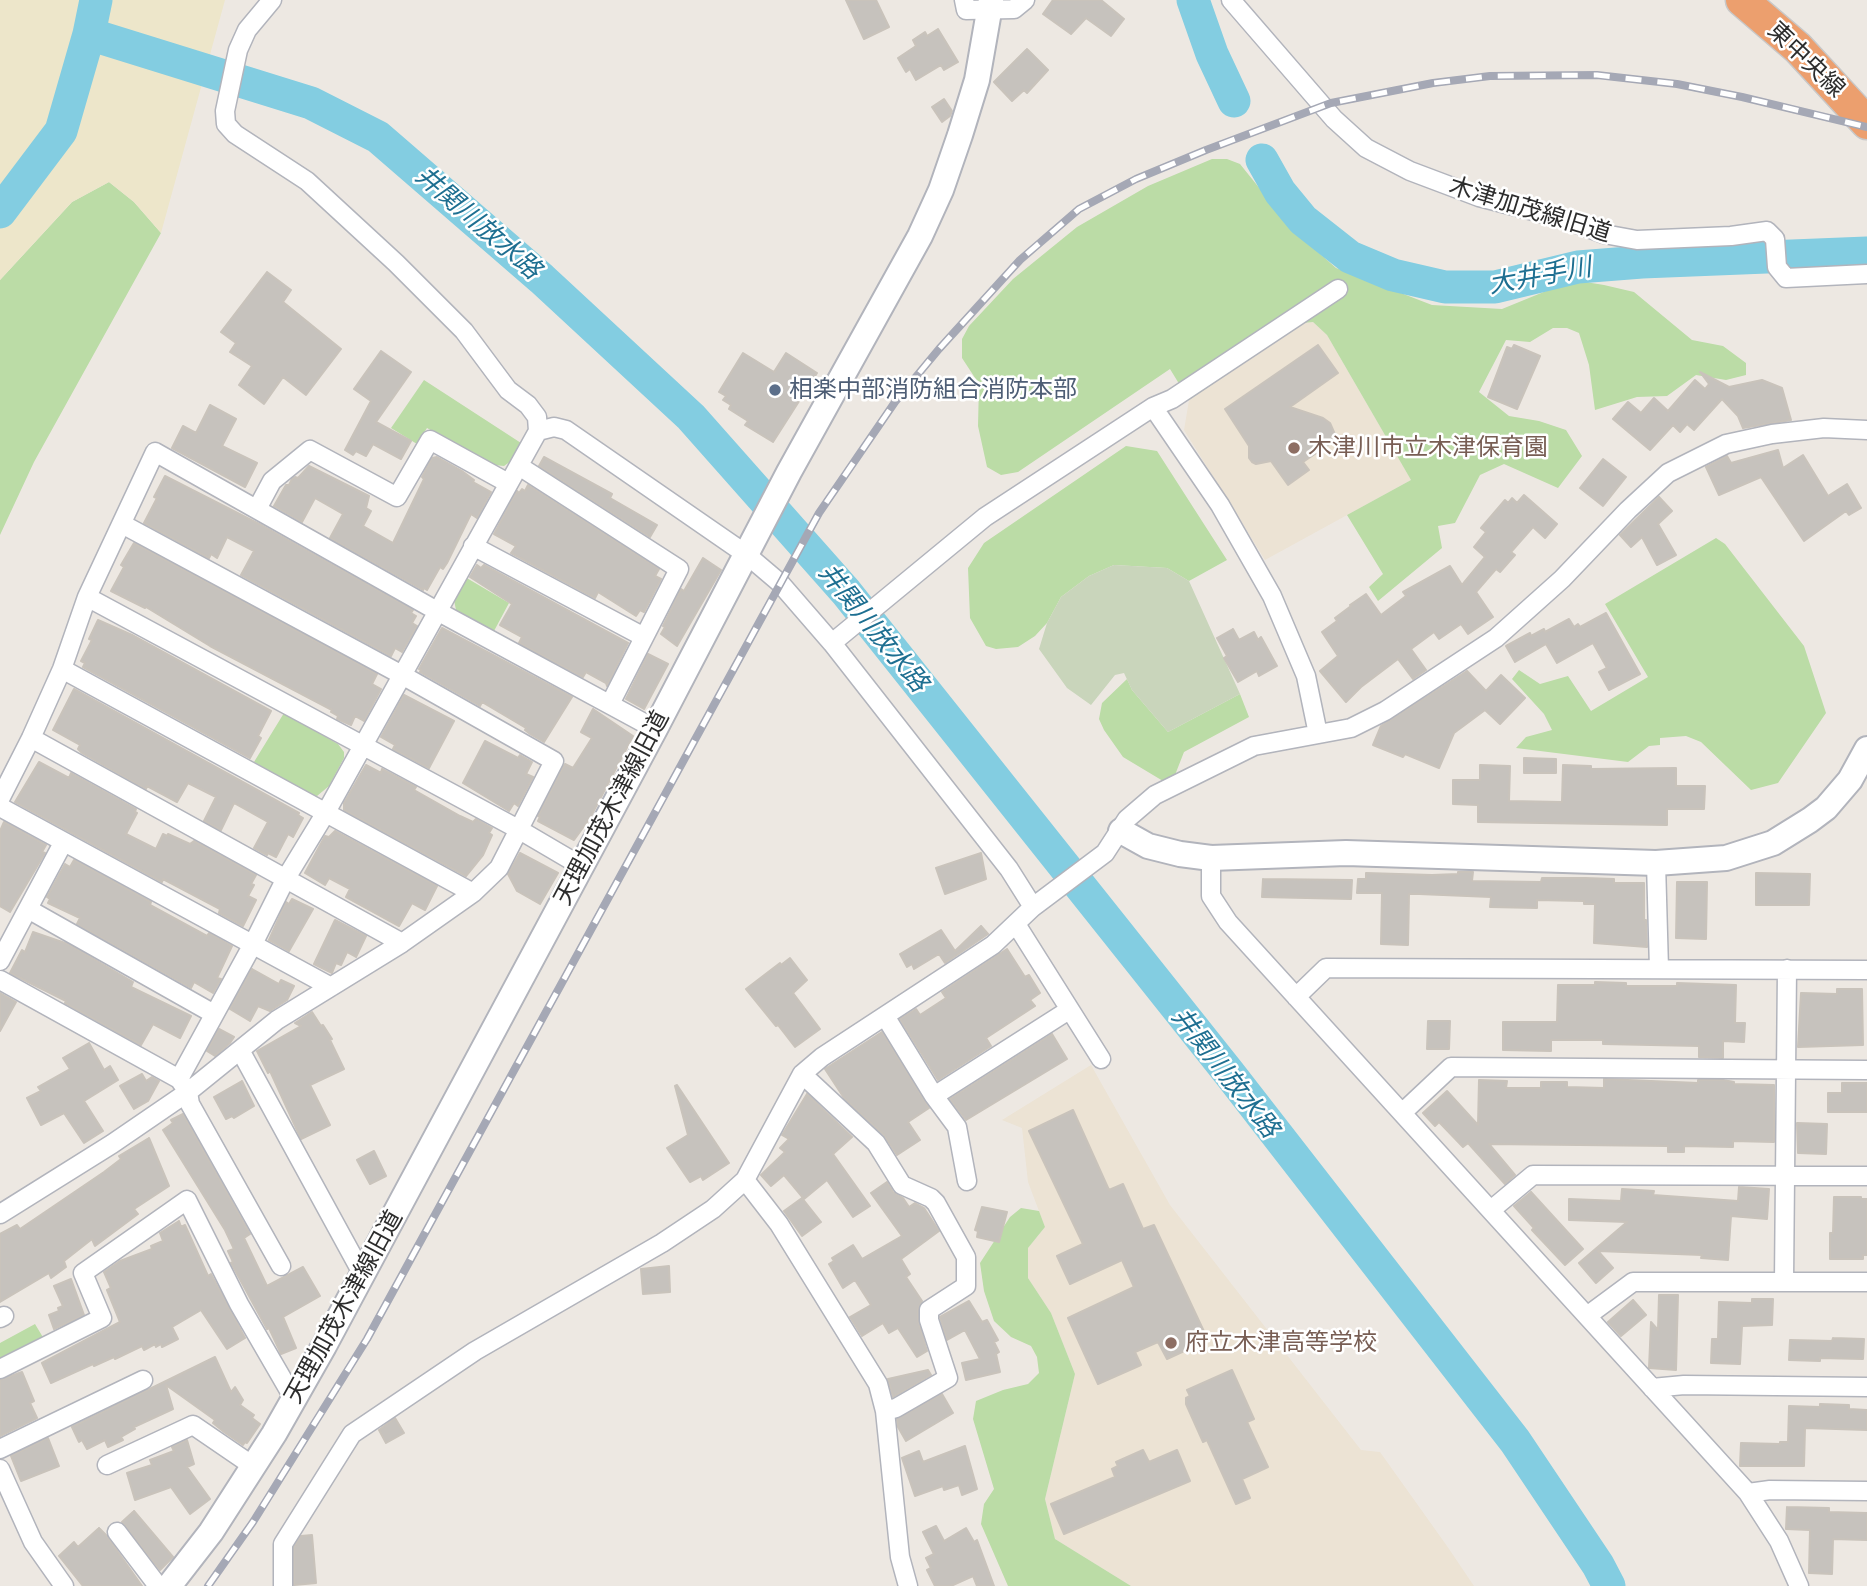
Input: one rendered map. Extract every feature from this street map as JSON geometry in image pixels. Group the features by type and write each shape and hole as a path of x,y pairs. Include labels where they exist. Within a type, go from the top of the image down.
{"highway":[{"name":"東中央線","path":"1742,0 1798,48 1867,123"}],"street":[{"path":"272,0 247,30 238,50 224,118 230,130 307,181 387,255 464,331 508,390 533,411 538,424 538,431 519,466 325,814 286,878 214,1014 184,1085 190,1104 281,1266"},
{"path":"964,0 965,10 990,5 1014,9 1025,0"},
{"name":"木津加茂線旧道","path":"1230,0 1334,119 1366,148 1410,172 1479,197 1561,218 1604,234 1637,240 1731,236 1767,231 1775,239 1777,267 1786,278 1867,274"},
{"name":"天理加茂木津線旧道","path":"169,1586 211,1532 253,1466 363,1275 785,480 920,236 941,190 977,80 990,5"},
{"path":"835,640 985,517 1153,407 1172,399 1338,289"},
{"path":"1153,407 1220,505 1272,596 1306,676 1318,734"},
{"path":"538,431 554,427 566,430 751,545 780,583 835,640 1009,869 1041,902"},
{"path":"283,1586 283,1544 352,1434 475,1350 662,1243 729,1197 745,1180 802,1074 821,1057 993,946 1041,902 1105,853 1127,819 1155,795 1254,746 1351,728 1385,711 1496,638 1562,579 1628,510 1668,473 1726,444 1760,436 1824,428 1867,430"},
{"path":"257,509 272,481 310,450 397,497 430,440 508,483"},
{"path":"0,799 62,669 87,597 155,452 437,611 655,729"},
{"path":"519,466 679,569 610,704"},
{"path":"0,1214 113,1144 184,1085 240,1050 277,1020 402,943 473,893 499,868 554,761 402,675 122,524"},
{"path":"473,546 644,637"},
{"path":"87,597 518,829 581,866"},
{"path":"62,669 473,893"},
{"path":"31,738 402,943"},
{"path":"1121,831 1148,846 1212,858 1346,853 1656,863 1726,858 1773,843 1826,808 1850,780 1867,749"},
{"path":"0,807 331,987"},
{"path":"0,961 63,843"},
{"path":"1212,858 1211,896 1228,922 1748,1493 1779,1541 1799,1586"},
{"path":"1656,863 1659,968"},
{"path":"28,909 214,1014"},
{"path":"1016,924 1101,1059"},
{"path":"1296,997 1326,968 1867,970"},
{"path":"1784,1281 1787,969"},
{"path":"0,980 184,1085"},
{"path":"934,1096 1069,1010"},
{"path":"885,1016 934,1096 957,1127 967,1181"},
{"path":"240,1050 363,1275"},
{"path":"1402,1113 1451,1067 1867,1070"},
{"path":"802,1074 876,1143 902,1185 936,1203 966,1257 966,1286 929,1310 929,1320 948,1378 896,1408 885,1411"},
{"path":"1490,1210 1533,1175 1867,1176"},
{"path":"745,1180 779,1224 878,1384 885,1411 900,1557 908,1586"},
{"path":"0,1369 102,1318 83,1273 187,1200 239,1304 294,1399"},
{"path":"1587,1316 1633,1282 1867,1282"},
{"path":"0,1449 143,1380"},
{"path":"1652,1388 1684,1385 1867,1387"},
{"path":"107,1465 193,1425 253,1466"},
{"path":"0,1469 33,1542 64,1586"},
{"path":"1748,1493 1770,1490 1867,1491"},
{"path":"117,1532 158,1586"}],"shaded area":[{"name":"木津川市立木津保育園","path":"1313,322 1327,335 1411,480 1265,560 1184,430 1189,400 1303,323"},
{"name":"府立木津高等学校","path":"1091,1065 1170,1205 1361,1450 1380,1452 1474,1586 1131,1586 1055,1539 1045,1499 1075,1374 1051,1313 1028,1278 1028,1248 1045,1227 1028,1182 1022,1128 1002,1120"}],"green space":[{"path":"1212,159 1227,159 1240,164 1293,230 1336,268 1432,305 1502,309 1573,280 1634,292 1692,340 1723,346 1746,363 1746,375 1726,380 1696,375 1667,396 1637,397 1595,410 1589,365 1579,333 1567,328 1553,328 1530,342 1506,340 1479,392 1509,416 1539,421 1566,430 1582,456 1558,488 1504,464 1480,475 1455,523 1438,526 1442,548 1378,601 1369,587 1383,574 1347,515 1411,480 1327,335 1313,322 1303,323 1189,400 1170,369 1018,472 1001,475 987,467 978,426 979,384 962,358 962,339 969,326 1013,279 1077,227 1148,186"},
{"path":"109,182 134,202 161,233 34,462 0,535 0,280 72,202"},
{"path":"424,380 521,443 511,461 504,466 494,465 427,428 417,444 391,428"},
{"path":"1126,446 1157,451 1227,560 1189,581 1167,568 1114,565 1089,576 1061,597 1047,623 1035,636 1018,647 996,649 986,646 970,618 968,568 984,543"},
{"path":"1716,538 1725,544 1804,646 1826,713 1778,783 1751,790 1701,742 1686,736 1660,738 1660,745 1649,746 1628,762 1516,748 1526,737 1552,730 1544,714 1512,679 1519,670 1540,684 1568,676 1591,711 1648,677 1605,604"},
{"path":"1114,565 1167,568 1189,581 1240,694 1168,732 1132,690 1124,673 1115,675 1091,705 1067,688 1039,649 1047,623 1061,597 1089,576"},
{"path":"465,577 509,603 494,631 456,610 454,600"},
{"path":"1127,679 1132,690 1168,732 1240,694 1249,717 1184,752 1175,775 1163,781 1123,757 1099,719 1102,703"},
{"path":"284,713 338,744 344,752 344,758 329,786 317,796 254,762"},
{"path":"1021,1208 1039,1211 1045,1227 1028,1248 1028,1278 1051,1313 1075,1374 1045,1499 1055,1539 1131,1586 1008,1586 981,1524 984,1504 994,1489 973,1419 976,1401 1028,1384 1039,1373 1037,1357 1031,1346 1011,1337 994,1321 984,1291 980,1263 1010,1217"},
{"path":"35,1324 44,1339 0,1361 0,1343"}],"sand":[{"path":"0,0 225,0 161,233 134,202 109,182 72,202 0,280"}],"building":[{"path":"846,0 876,0 889,27 864,39"},
{"path":"1053,0 1101,0 1124,19 1111,36 1086,18 1071,34 1043,14"},
{"path":"938,29 958,62 944,70 941,65 916,80 910,69 906,72 898,58 916,46 913,40 925,32 927,36"},
{"path":"1027,49 1048,70 1027,93 1024,90 1012,101 994,82"},
{"path":"944,99 952,111 942,122 932,107"},
{"path":"267,272 291,290 283,302 341,349 306,395 283,377 264,404 239,385 252,366 230,352 236,343 221,332"},
{"path":"1318,345 1338,373 1290,407 1323,418 1330,423 1337,439 1303,462 1309,470 1288,485 1271,461 1256,464 1252,462 1249,458 1249,446 1225,409"},
{"path":"1514,345 1540,356 1517,409 1488,397 1507,347 1512,349"},
{"path":"381,351 411,372 376,422 411,441 401,459 373,444 366,456 356,451 353,455 345,450 371,401 354,389"},
{"path":"743,353 774,372 786,353 817,373 773,442 745,425 748,421 729,409 731,405 723,400 726,396 719,392"},
{"path":"1700,372 1729,387 1762,380 1782,388 1791,420 1743,428 1738,416 1722,399 1694,430 1687,424 1680,432 1673,425 1650,450 1613,419 1628,402 1641,413 1654,398 1668,411 1695,380 1705,389 1709,384"},
{"path":"210,405 236,419 222,446 257,463 245,487 172,448 183,426 196,433"},
{"path":"1778,450 1783,468 1803,455 1828,496 1847,484 1861,508 1849,515 1846,511 1804,541 1761,477 1719,495 1706,467 1727,456 1731,463"},
{"path":"437,457 491,492 477,518 471,514 447,563 443,569 440,567 427,590 330,538 343,514 315,498 302,522 274,506 286,485 295,477 298,478 309,466 369,496 366,508 371,511 363,526 393,543 424,479 422,477 432,458"},
{"path":"544,457 612,494 610,498 657,525 650,537 539,466"},
{"path":"1603,459 1626,477 1603,506 1580,488"},
{"path":"165,476 263,526 413,610 411,613 416,616 412,623 417,626 402,652 395,648 391,656 241,575 254,551 227,537 217,558 211,554 209,558 144,523"},
{"path":"528,485 659,569 655,576 661,579 644,612 640,610 636,616 598,592 595,598 511,553 516,546 494,534 517,491 525,491"},
{"path":"1524,495 1557,524 1545,538 1533,527 1511,552 1515,555 1500,572 1496,569 1476,592 1493,617 1468,634 1461,624 1439,639 1434,632 1411,649 1426,670 1413,679 1398,659 1346,702 1320,671 1338,656 1322,632 1337,621 1335,618 1350,605 1366,594 1381,615 1406,596 1403,592 1450,566 1462,585 1485,557 1474,547 1486,532 1481,528 1505,500 1508,503 1512,498 1517,503"},
{"path":"1659,497 1672,511 1658,524 1676,555 1657,565 1642,537 1631,547 1620,535"},
{"path":"134,543 377,674 372,684 381,689 364,721 355,716 351,725 337,719 338,716 331,712 332,710 210,646 146,607 111,591 124,567 121,565"},
{"path":"703,558 721,570 677,646 661,634 665,627 663,626 681,589 684,591"},
{"path":"477,565 481,568 484,565 628,643 607,686 586,672 583,677 519,643 522,637 500,625 512,604 470,577"},
{"path":"1606,613 1640,674 1609,690 1599,672 1607,668 1593,643 1557,663 1546,644 1515,662 1506,646 1530,633 1531,636 1544,629 1545,632 1569,619 1574,627 1578,624 1580,627"},
{"path":"98,620 132,635 271,711 250,758 83,667 85,663 81,661 92,640 89,639"},
{"path":"442,628 572,697 544,742 482,702 480,706 420,672 419,669"},
{"path":"1233,629 1239,640 1254,632 1258,640 1261,637 1277,666 1259,676 1257,671 1238,682 1224,658 1227,656 1217,638"},
{"path":"648,654 668,664 644,709 626,699"},
{"path":"1467,671 1486,691 1501,675 1525,698 1500,724 1485,710 1454,733 1439,768 1373,745 1381,726"},
{"path":"74,689 299,813 303,818 293,837 288,834 276,857 268,853 267,855 254,848 268,822 234,803 221,830 204,821 216,797 188,783 177,802 147,786 146,789 82,753 78,749 80,745 53,730"},
{"path":"404,695 454,721 429,768 393,749 395,745 381,737"},
{"path":"593,709 633,736 590,818 574,840 538,821 538,816 565,764 573,768 592,738 581,732"},
{"path":"485,741 532,762 526,774 533,777 518,806 514,803 509,811 463,783"},
{"path":"1524,758 1556,759 1556,773 1524,773"},
{"path":"39,762 69,778 71,773 136,809 137,813 126,834 156,849 163,834 190,844 194,841 256,875 248,896 256,900 243,926 219,913 220,909 163,879 162,882 15,802"},
{"path":"366,765 381,773 382,769 416,787 414,790 460,816 473,822 476,819 492,828 489,833 492,835 483,855 466,876 344,810 344,803"},
{"path":"1480,765 1510,766 1509,801 1562,802 1563,765 1591,766 1591,769 1676,768 1676,786 1705,786 1704,809 1667,809 1667,825 1478,822 1478,805 1453,804 1453,780 1480,780"},
{"path":"4,822 46,845 42,852 45,853 10,912 0,906 0,831"},
{"path":"335,831 437,886 425,910 412,903 399,926 346,897 350,889 329,878 325,885 305,873 325,836 329,837"},
{"path":"520,853 558,873 540,904 517,891 508,874"},
{"path":"981,853 986,879 945,894 936,868"},
{"path":"74,860 151,902 150,905 207,936 209,933 232,946 217,978 221,979 213,993 194,982 191,988 77,924 80,918 48,903 50,899 47,897 65,864 70,867"},
{"path":"1473,872 1472,881 1541,882 1542,878 1585,878 1614,879 1614,883 1644,883 1647,947 1594,943 1595,904 1584,904 1584,901 1537,900 1537,908 1490,907 1491,897 1419,894 1409,894 1408,945 1381,944 1382,893 1357,893 1358,879 1366,879 1366,873 1432,875"},
{"path":"1756,873 1810,874 1809,905 1756,905"},
{"path":"1263,879 1352,880 1351,899 1262,897"},
{"path":"1677,882 1707,882 1706,939 1676,938"},
{"path":"292,899 313,909 289,951 269,940 286,902 289,904"},
{"path":"335,920 366,936 356,957 347,952 341,965 336,963 332,973 314,964"},
{"path":"981,926 988,934 945,963 939,954 914,969 912,964 907,967 900,954 941,930 955,951"},
{"path":"33,932 68,944 133,982 131,987 191,1016 180,1038 153,1024 141,1045 65,1003 66,1001 10,973 22,950 25,952"},
{"path":"1007,949 1025,977 1029,975 1040,993 1030,1000 1035,1006 986,1038 991,1046 938,1080 900,1019 916,1009 920,1015 946,998 942,992"},
{"path":"790,958 807,980 793,993 820,1029 795,1047 746,989"},
{"path":"252,969 279,984 281,980 294,986 287,1000 270,1011 258,1006 250,1021 230,1009"},
{"path":"1595,982 1626,983 1626,986 1677,986 1677,983 1736,985 1735,1023 1745,1023 1744,1042 1723,1041 1723,1058 1699,1057 1699,1046 1603,1044 1603,1040 1551,1040 1551,1051 1503,1050 1503,1022 1557,1022 1558,985 1595,985"},
{"path":"1837,989 1862,989 1863,1045 1798,1047 1801,993 1837,994"},
{"path":"0,993 16,1002 0,1031"},
{"path":"312,1012 332,1039 330,1040 344,1069 310,1085 330,1125 301,1139 270,1071 268,1073 257,1051 301,1026 295,1023"},
{"path":"1428,1021 1450,1021 1449,1049 1427,1049"},
{"path":"219,1029 234,1037 215,1056 207,1051"},
{"path":"882,1032 929,1108 908,1122 920,1140 897,1155 884,1135 844,1098 825,1069"},
{"path":"1052,1034 1067,1059 966,1120 950,1099"},
{"path":"89,1043 104,1070 110,1066 118,1080 84,1101 103,1131 84,1143 64,1113 41,1125 27,1098 41,1091 38,1087 70,1069 63,1058"},
{"path":"142,1074 146,1081 152,1077 159,1081 148,1101 134,1109 120,1086"},
{"path":"1604,1079 1698,1083 1698,1080 1723,1080 1734,1084 1774,1085 1774,1142 1733,1141 1733,1147 1684,1146 1684,1152 1668,1152 1668,1146 1489,1144 1515,1175 1505,1184 1468,1143 1463,1147 1439,1122 1435,1126 1423,1113 1447,1091 1478,1125 1479,1080 1507,1081 1506,1088 1541,1088 1541,1082 1567,1082 1567,1087 1604,1088"},
{"path":"242,1081 254,1106 234,1118 232,1116 226,1119 214,1097"},
{"path":"1842,1083 1867,1083 1867,1112 1828,1112 1828,1093 1842,1093"},
{"path":"677,1085 729,1163 703,1180 701,1176 690,1182 667,1148 688,1135 675,1086"},
{"path":"807,1094 852,1137 833,1154 870,1206 853,1217 827,1180 804,1199 784,1175 771,1186 761,1175 785,1152 780,1148 789,1139 782,1135"},
{"path":"1073,1110 1109,1190 1123,1184 1143,1229 1154,1225 1208,1340 1167,1359 1158,1342 1135,1352 1141,1365 1098,1384 1068,1318 1134,1287 1122,1260 1070,1284 1057,1256 1083,1244 1029,1131"},
{"path":"183,1114 250,1234 244,1238 267,1286 303,1267 320,1296 283,1317 296,1348 281,1354 231,1263 233,1262 228,1251 234,1249 225,1230 163,1130 173,1123 171,1120"},
{"path":"1797,1123 1827,1124 1826,1154 1798,1153"},
{"path":"149,1138 169,1186 134,1209 138,1214 95,1246 92,1239 64,1261 66,1267 51,1278 49,1273 0,1302 0,1234 17,1225 20,1229 104,1172 121,1159 119,1156"},
{"path":"374,1151 386,1176 370,1184 357,1160"},
{"path":"887,1182 893,1192 903,1198 909,1207 915,1203 924,1208 939,1231 901,1259 910,1274 906,1277 922,1301 918,1309 918,1320 927,1351 917,1357 898,1328 889,1333 883,1323 862,1336 850,1317 871,1305 855,1280 843,1288 829,1264 834,1261 832,1258 853,1245 862,1259 902,1236 871,1193"},
{"path":"1739,1187 1769,1189 1767,1219 1731,1216 1728,1260 1701,1258 1702,1255 1598,1251 1613,1268 1596,1283 1579,1263 1627,1222 1569,1220 1569,1199 1621,1201 1622,1189 1654,1191 1653,1195 1738,1201"},
{"path":"1531,1192 1583,1249 1565,1265 1514,1206"},
{"path":"1834,1197 1867,1199 1867,1255 1863,1255 1863,1259 1830,1259"},
{"path":"802,1198 821,1222 802,1236 784,1211"},
{"path":"982,1207 1007,1212 999,1242 977,1237 978,1231 975,1230"},
{"path":"179,1221 181,1227 185,1225 208,1276 211,1274 245,1338 227,1349 201,1310 172,1327 178,1339 162,1347 161,1344 156,1347 155,1344 144,1350 142,1346 51,1383 42,1363 120,1322 107,1290 111,1288 104,1272 120,1261 152,1249 151,1246 163,1241 160,1233"},
{"path":"669,1266 670,1292 643,1294 641,1269"},
{"path":"71,1279 84,1315 54,1329 49,1315 63,1306 54,1286"},
{"path":"1659,1295 1678,1295 1676,1370 1649,1368 1651,1322 1658,1330"},
{"path":"1752,1299 1773,1299 1772,1325 1742,1326 1740,1364 1711,1363 1712,1339 1718,1339 1719,1302 1752,1303"},
{"path":"1633,1300 1646,1315 1621,1336 1608,1322"},
{"path":"969,1301 982,1322 987,1320 998,1340 994,1342 999,1352 996,1354 1000,1372 966,1380 962,1363 980,1359 965,1330 947,1340 940,1317"},
{"path":"1833,1338 1864,1339 1863,1359 1789,1360 1790,1340 1832,1341"},
{"path":"215,1357 231,1392 235,1387 243,1400 240,1405 254,1415 252,1418 260,1424 247,1443 243,1445 224,1432 213,1423 215,1420 166,1385 173,1409 134,1427 135,1429 121,1437 123,1440 108,1447 105,1440 87,1449 82,1440 79,1442 72,1427"},
{"path":"928,1370 931,1375 893,1397 888,1379"},
{"path":"1232,1370 1254,1419 1247,1422 1268,1467 1242,1479 1250,1498 1236,1504 1207,1440 1203,1442 1186,1404 1186,1398 1190,1396 1187,1390"},
{"path":"22,1372 34,1401 30,1403 37,1418 0,1436 0,1380"},
{"path":"942,1394 953,1413 906,1441 898,1427 897,1419"},
{"path":"1820,1404 1849,1405 1849,1409 1867,1410 1867,1430 1805,1428 1804,1466 1740,1466 1741,1443 1788,1442 1789,1406 1820,1407"},
{"path":"395,1418 404,1433 386,1443 379,1430"},
{"path":"48,1438 59,1466 21,1481 11,1456"},
{"path":"187,1440 194,1464 187,1467 210,1499 190,1514 171,1487 135,1500 127,1473 152,1465 150,1460 174,1451 172,1447"},
{"path":"965,1446 977,1489 962,1495 959,1485 944,1490 943,1486 915,1496 902,1458 919,1451 923,1462"},
{"path":"1143,1450 1149,1462 1177,1450 1190,1481 1064,1534 1051,1504 1115,1477 1112,1469 1118,1466 1116,1462"},
{"path":"1787,1507 1829,1508 1829,1512 1867,1513 1867,1540 1833,1539 1832,1574 1809,1573 1810,1530 1786,1529"},
{"path":"134,1511 173,1557 160,1570 122,1522"},
{"path":"936,1526 944,1541 966,1528 974,1542 977,1540 994,1586 977,1586 973,1576 951,1586 935,1586 927,1570 931,1568 926,1558 934,1554 923,1532"},
{"path":"99,1528 142,1586 83,1586 59,1556 74,1542 78,1547"},
{"path":"312,1535 316,1583 294,1585 294,1547 301,1536"}],"waterway":[{"name":"大井手川","path":"89,34 96,0"},
{"name":"大井手川","path":"1193,0 1212,54 1234,101"},
{"name":"井関川放水路","path":"0,212 61,131 89,34 311,103 378,137 542,279 691,417 846,592 1229,1073 1515,1441 1598,1565 1609,1586"},
{"name":"大井手川","path":"1262,160 1280,192 1303,220 1350,257 1393,275 1445,287 1495,287 1578,267 1867,253"}],"railway":[{"path":"208,1586 253,1522 367,1339 819,513 895,402 1020,260 1079,209 1136,179 1331,103 1433,83 1490,76 1597,75 1677,84 1867,127"}],"place":[{"name":"相楽中部消防組合消防本部","path":"775,390"},
{"name":"木津川市立木津保育園","path":"1294,448"},
{"name":"府立木津高等学校","path":"1171,1343"}]}
